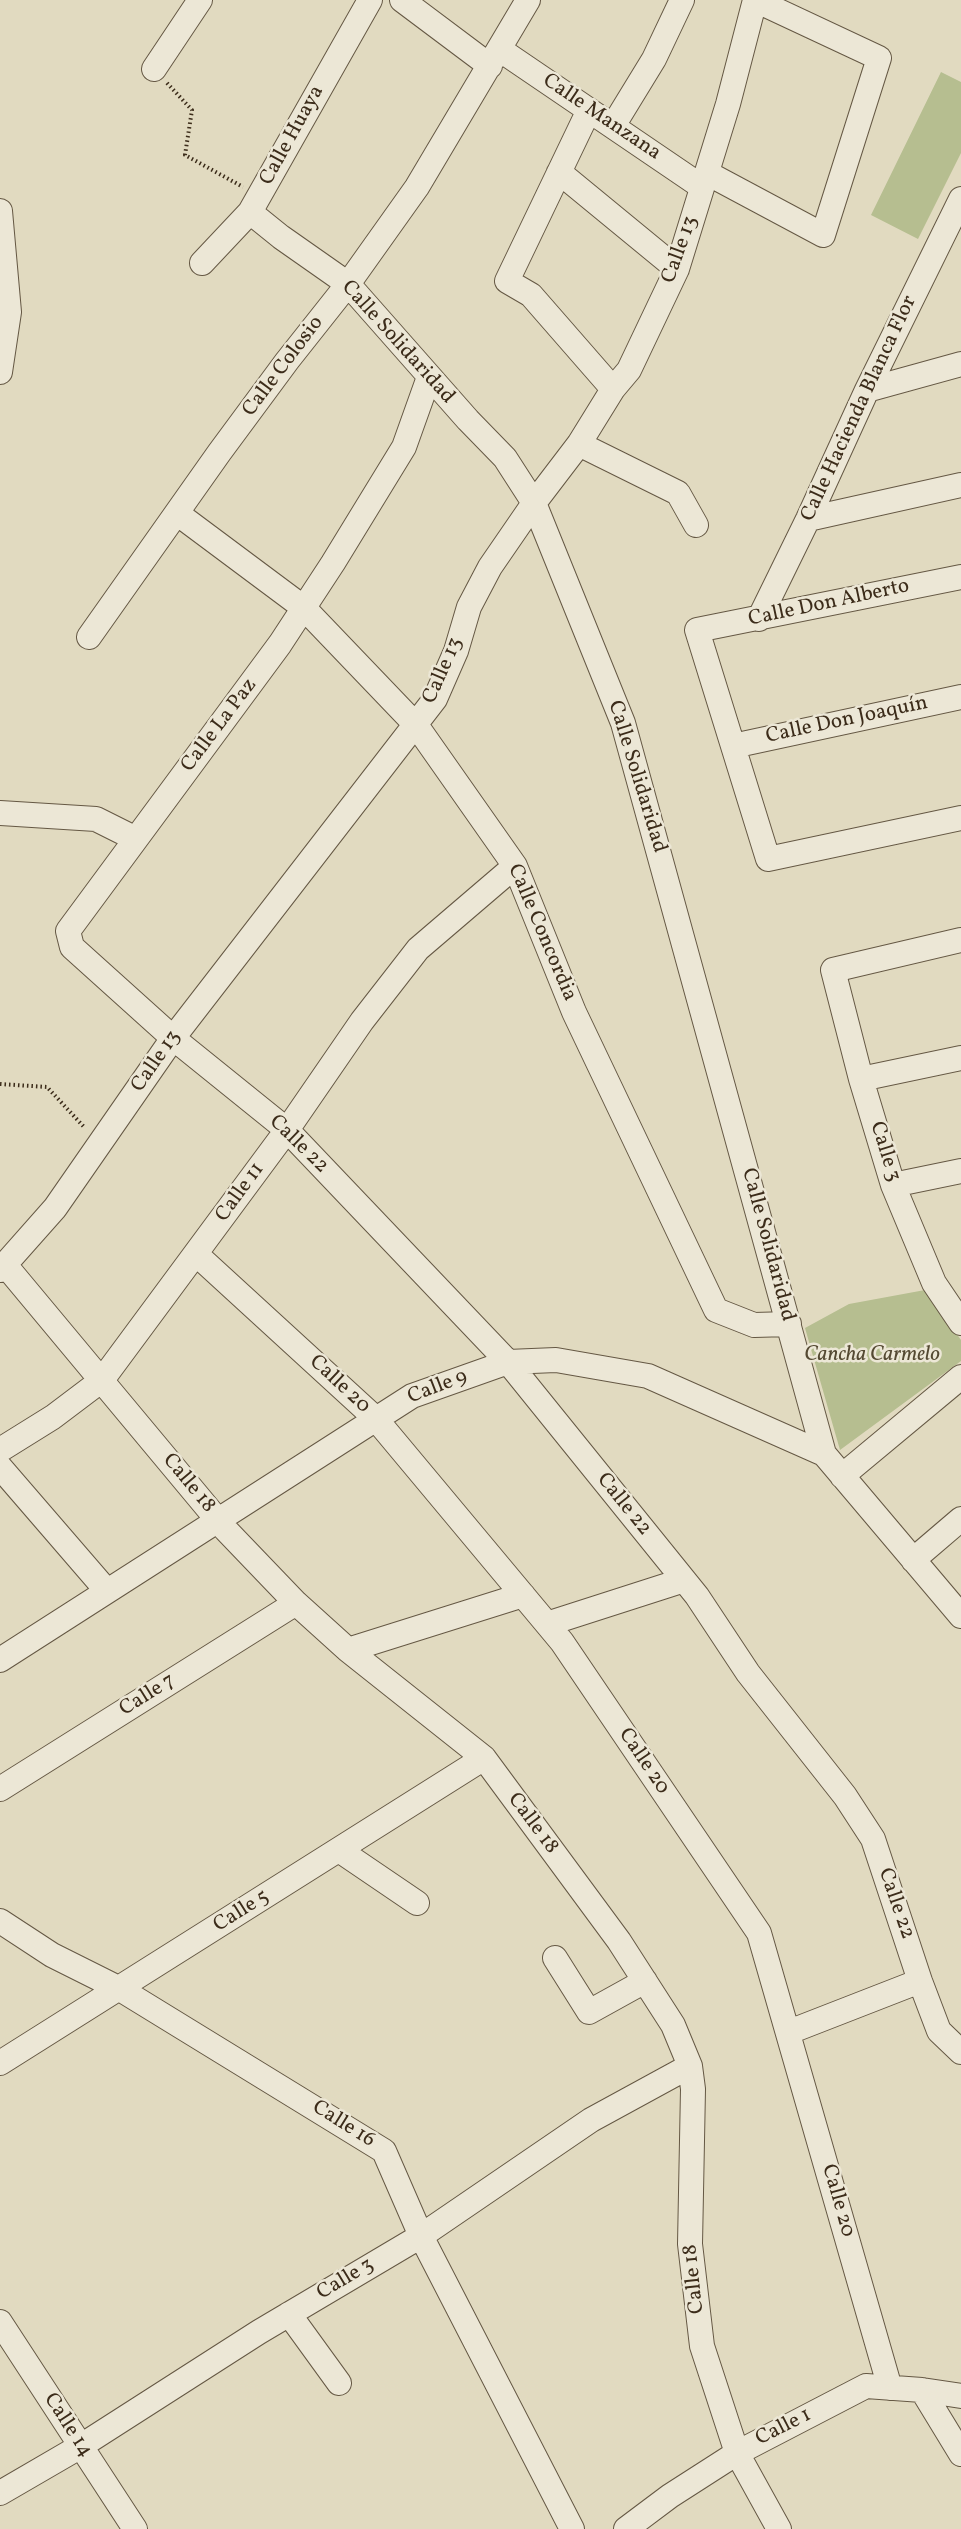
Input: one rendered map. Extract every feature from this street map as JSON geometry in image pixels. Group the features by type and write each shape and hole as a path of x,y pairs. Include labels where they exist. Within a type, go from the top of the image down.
{"street":[{"path":"154,69 200,0"},
{"name":"Calle Huaya","path":"202,263 255,204 370,0"},
{"name":"Calle Manzana","path":"402,0 704,180 823,235 879,58 755,0"},
{"name":"Calle Colosio","path":"89,638 287,361 348,284 417,187 528,0"},
{"path":"613,126 654,59 682,0"},
{"name":"Calle 13","path":"3,1268 55,1208 173,1038 435,699 456,651 469,607 490,567 534,503 579,444 613,389 629,369 677,269 728,104 755,0"},
{"path":"589,110 507,281 531,295 613,389"},
{"path":"559,172 677,269"},
{"name":"Calle Hacienda Blanca Flor","path":"759,619 867,390 954,227 961,200"},
{"name":"Calle Solidaridad","path":"255,204 281,237 348,284 429,377 505,458 534,503 623,723 824,1454"},
{"path":"0,211 9,312 0,372"},
{"path":"867,390 961,364"},
{"name":"Calle La Paz","path":"173,1038 72,947 68,931 280,644 304,608 404,447 429,377"},
{"path":"579,444 678,494 696,525"},
{"path":"808,519 961,485"},
{"name":"Calle Concordia","path":"178,514 304,608 416,725 515,866 574,1012 716,1310 754,1325 789,1324"},
{"name":"Calle Don Alberto","path":"733,746 697,630 961,577"},
{"name":"Calle Don Joaquín","path":"733,746 961,697"},
{"path":"733,746 768,859 961,818"},
{"path":"0,813 96,819 136,839"},
{"name":"Calle 11","path":"0,1450 53,1418 102,1380 287,1130 362,1021 418,949 515,866"},
{"name":"Calle 3","path":"961,940 833,970 861,1078 894,1185 934,1283 961,1323"},
{"name":"Calle 22","path":"173,1038 287,1130 508,1362 697,1596 748,1673 845,1796 873,1839 920,1982 939,2031 961,2052"},
{"path":"861,1078 961,1058"},
{"path":"894,1185 961,1171"},
{"name":"Calle 20","path":"196,1254 375,1418 562,1642 759,1933 890,2388"},
{"name":"Calle 18","path":"3,1268 102,1380 218,1520 296,1603 348,1650 484,1758 619,1941 673,2025 690,2066 693,2089 690,2244 702,2346 737,2452 779,2529"},
{"name":"Calle 9","path":"0,1660 412,1396 508,1362 555,1360 648,1376 824,1454"},
{"path":"842,1476 961,1377"},
{"path":"824,1454 961,1617"},
{"path":"0,1467 107,1592"},
{"path":"913,1560 961,1519"},
{"path":"547,1624 684,1580"},
{"path":"348,1650 523,1595"},
{"name":"Calle 7","path":"0,1789 296,1603"},
{"name":"Calle 5","path":"0,2063 484,1758"},
{"path":"339,1850 417,1903"},
{"name":"Calle 16","path":"0,1921 52,1955 120,1989 384,2151 421,2235 572,2529"},
{"path":"555,1958 589,2013 645,1981"},
{"path":"789,2032 920,1982"},
{"name":"Calle 3","path":"0,2493 81,2446 289,2314 421,2235 591,2120 690,2066"},
{"path":"289,2314 339,2383"},
{"name":"Calle 14","path":"0,2322 135,2529"},
{"name":"Calle 1","path":"626,2529 670,2496 737,2452 866,2386 922,2390 961,2396"},
{"path":"922,2390 961,2454"}],"path":[{"path":"154,69 192,110 185,156 255,204"},
{"path":"0,1084 47,1087 100,1143"}],"green space":[{"path":"941,72 961,82 961,153 918,239 871,215"},
{"name":"Cancha Carmelo","path":"925,1290 961,1340 961,1361 840,1450 805,1328 849,1304"}]}
